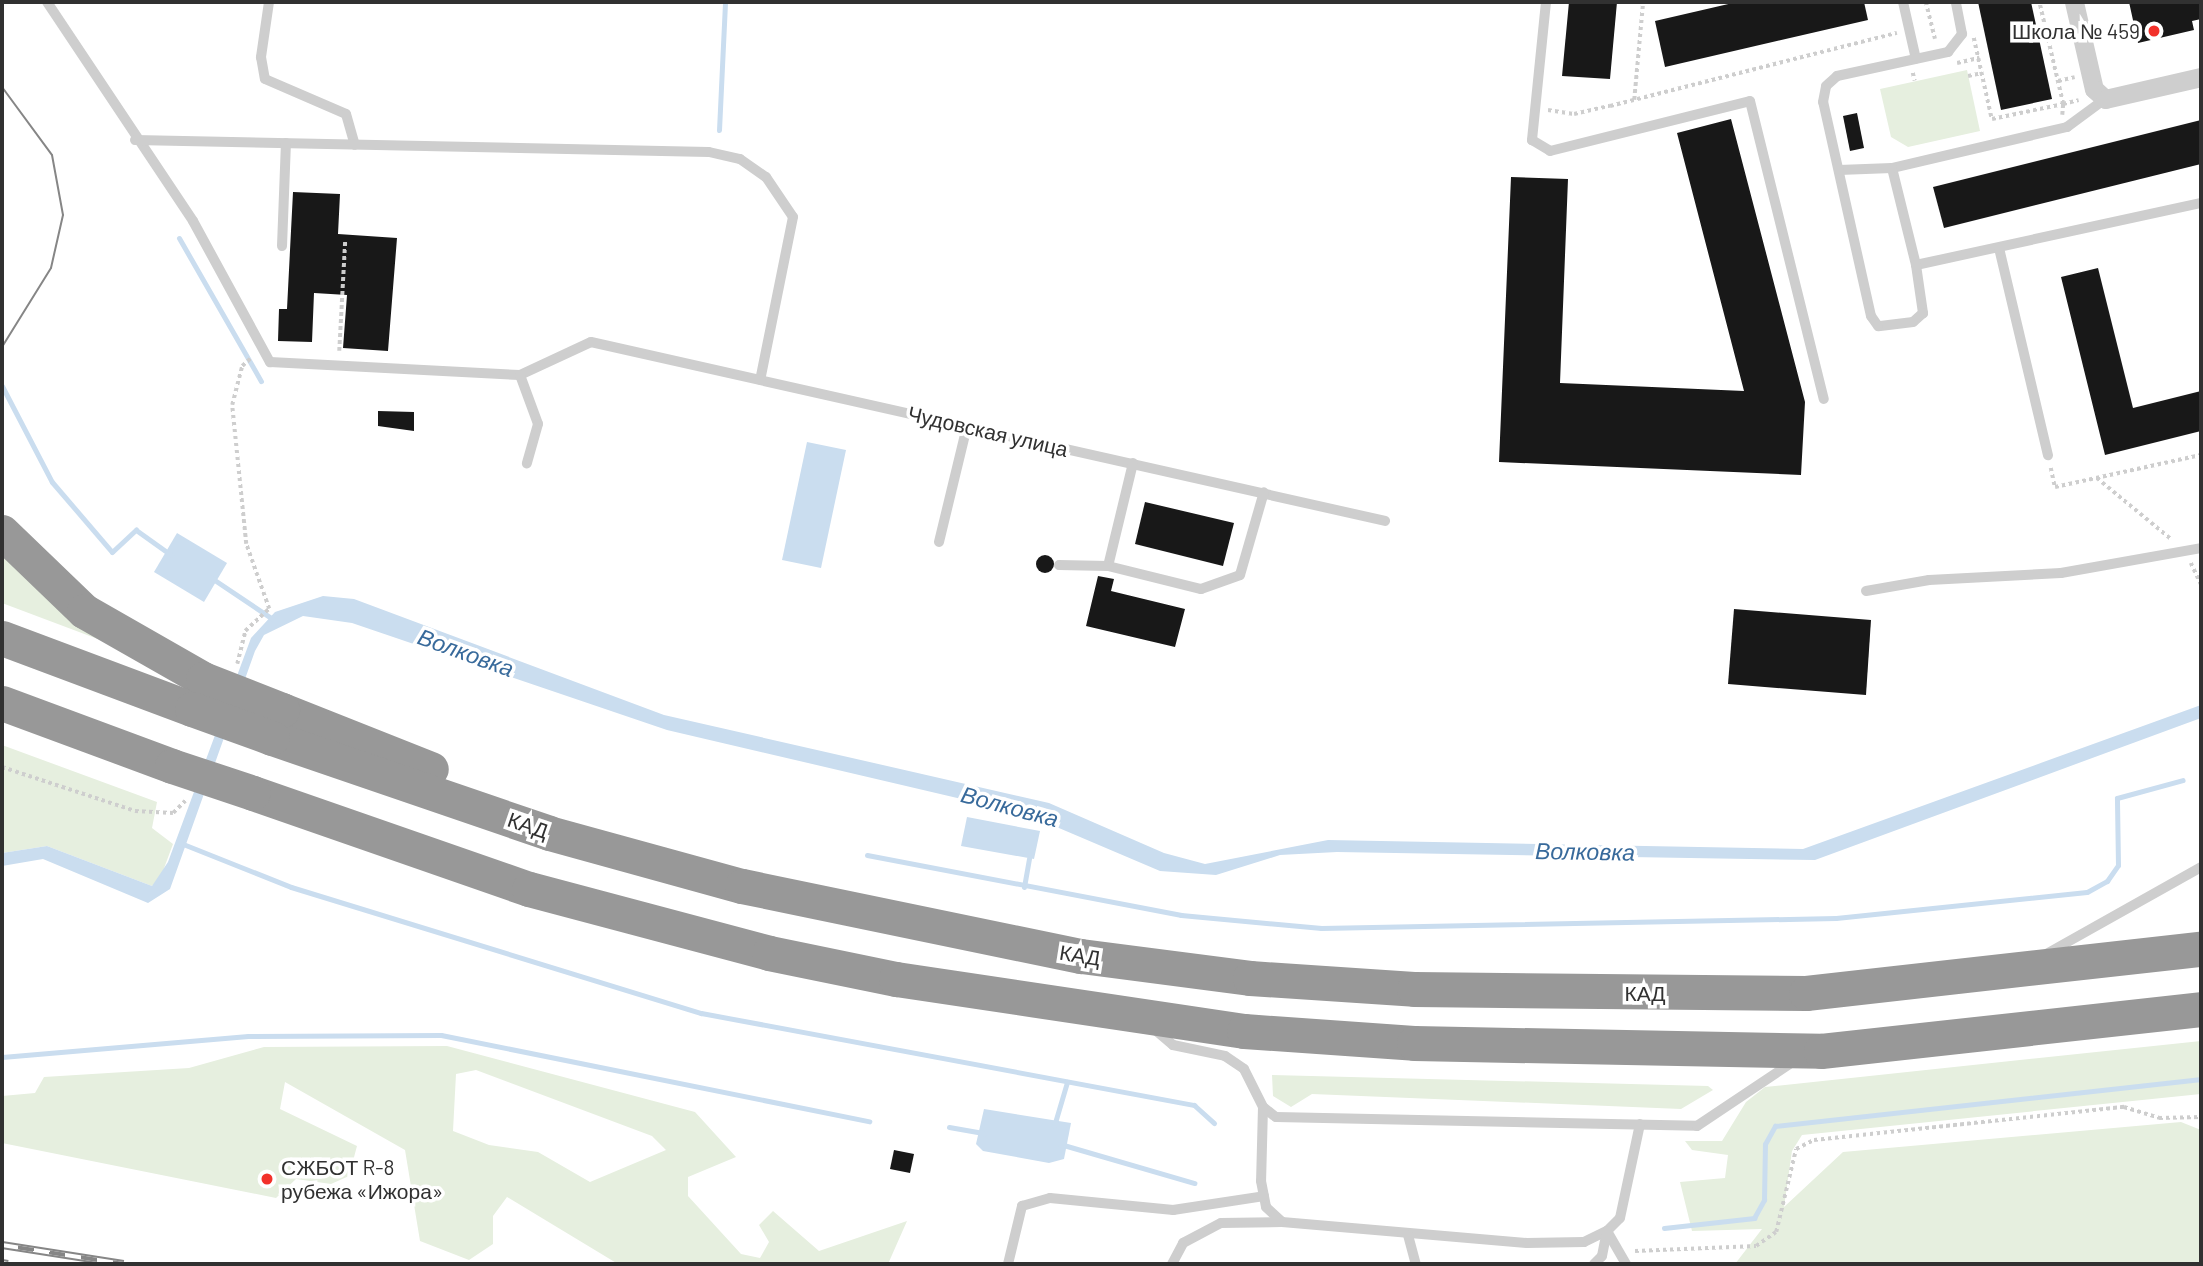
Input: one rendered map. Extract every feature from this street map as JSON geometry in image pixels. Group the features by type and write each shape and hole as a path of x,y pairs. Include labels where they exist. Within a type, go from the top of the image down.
{"highway":[{"path":"2,532 84,611 197,694"},
{"name":"КАД","path":"2,638 197,694 277,724 472,806 636,859 914,925 1081,956 1250,978 1414,989 1806,993 2015,973 2201,949"},
{"path":"2,703 172,766 528,889 756,950 1140,1017 1414,1043 1821,1051 2201,1009"}],"street":[{"path":"2074,2 2094,89 2105,99 2201,77"}],"lane":[{"path":"47,2 135,140 193,221 270,362 520,375 538,424 527,463"},
{"path":"268,2 261,57 265,79 346,114 355,145"},
{"path":"1546,2 1532,139 1550,151 1750,101 1824,399"},
{"path":"1903,2 1916,59"},
{"path":"1892,168 1916,265 1923,313 1913,322 1878,326 1823,102 1826,86 1838,76 1916,59 1957,44 1962,34 1956,2"},
{"path":"1839,170 1892,168 2067,127 2105,99"},
{"path":"135,140 709,152 740,159 766,177 793,217 760,380"},
{"path":"282,246 286,143"},
{"path":"1916,265 2201,202"},
{"path":"1999,248 2048,455"},
{"name":"Чудовская улица","path":"520,375 591,342 1385,520"},
{"path":"939,542 967,426"},
{"path":"1108,566 1133,463"},
{"path":"1059,565 1108,566 1201,589 1230,584 1246,565 1264,492"},
{"path":"1866,591 1929,580 2062,573 2201,548"},
{"path":"2015,973 2201,867"},
{"path":"1140,1017 1173,1045 1225,1056 1244,1069 1263,1107 1276,1117 1697,1126 1781,1067 1821,1051"},
{"path":"1263,1107 1264,1196 1282,1222"},
{"path":"1172,1264 1184,1242 1221,1223 1282,1222 1408,1235 1538,1243 1584,1242 1607,1231 1620,1218 1640,1124"},
{"path":"1008,1264 1022,1206 1050,1198 1173,1210 1264,1196"},
{"path":"1607,1231 1626,1264"},
{"path":"1594,1264 1602,1256 1607,1231"},
{"path":"1408,1235 1416,1264"}],"path":[{"path":"1634,100 1643,2"},
{"path":"1926,2 1935,39"},
{"path":"2039,2 2063,104 2061,117 2049,119"},
{"path":"2046,33 2067,28"},
{"path":"1535,108 1574,114 1910,30"},
{"path":"1973,32 1992,119 2063,104"},
{"path":"1952,64 1979,58"},
{"path":"1900,75 1926,70"},
{"path":"1913,73 1915,81"},
{"path":"1968,76 1982,73"},
{"path":"339,364 345,242"},
{"path":"240,654 245,631 269,609 246,544 232,405 242,366 256,355"},
{"path":"2048,455 2055,487 2201,455"},
{"path":"2096,478 2186,552 2201,584"},
{"path":"2,767 135,811 162,815 185,805"},
{"path":"1619,1252 1756,1246 1776,1232 1796,1149 1814,1140 2124,1107 2159,1118 2201,1117"}],"green space":[{"path":"1967,70 1980,131 1908,147 1891,137 1880,89"},
{"path":"2,539 103,641 2,603"},
{"path":"2,745 157,802 152,828 173,844 160,879 152,886 47,846 2,853"},
{"path":"2201,1041 2201,1094 1802,1135 1792,1151 1784,1207 1843,1152 2181,1122 2201,1130 2201,1264 1735,1264 1762,1229 1692,1231 1680,1182 1725,1178 1728,1155 1692,1150 1685,1141 1722,1141 1746,1102 1765,1087"},
{"path":"447,1046 695,1112 736,1157 688,1177 688,1196 741,1254 760,1258 769,1242 759,1225 773,1211 819,1251 907,1221 888,1264 618,1264 507,1197 493,1216 493,1244 469,1260 420,1241 405,1150 285,1082 280,1109 357,1146 349,1176 331,1184 296,1179 276,1198 2,1143 2,1096 35,1093 44,1077 189,1068 264,1047","holes":["476,1070 652,1136 666,1150 590,1182 538,1152 489,1145 453,1131 456,1074"]},
{"path":"1272,1075 1708,1086 1713,1090 1681,1109 1312,1094 1291,1107 1273,1096"}],"water":[{"path":"807,442 846,450 821,568 782,560"},
{"path":"177,533 227,563 204,602 154,572"},
{"name":"Волковка","path":"323,596 354,599 664,715 1049,803 1164,853 1205,864 1328,840 1803,849 2201,705 2201,718 1815,860 1337,852 1280,855 1216,875 1160,871 1026,814 667,730 352,623 303,616 264,635 255,651 170,889 148,903 43,859 2,866 2,853 47,846 152,886 168,862 251,638 275,612"},
{"path":"967,817 1040,831 1034,859 961,846"},
{"path":"984,1109 1071,1123 1064,1159 1049,1163 983,1151 976,1144"}],"building":[{"path":"1569,2 1617,2 1610,79 1562,76"},
{"path":"1737,2 1864,2 1868,20 1665,67 1655,21"},
{"path":"1978,2 2031,2 2052,99 2001,110"},
{"path":"2129,2 2201,2 2201,19 2192,21 2194,30 2138,43"},
{"path":"1857,113 1864,148 1850,151 1843,116"},
{"path":"1731,119 1805,402 1801,475 1499,462 1511,177 1568,179 1560,383 1744,391 1677,133"},
{"path":"2201,120 2201,164 1944,228 1933,187"},
{"path":"293,192 340,194 338,234 397,238 388,351 343,348 347,295 314,293 312,342 278,341 279,309 287,309"},
{"path":"2098,268 2133,408 2201,391 2201,431 2105,455 2061,277"},
{"path":"378,411 414,412 414,431 378,426"},
{"path":"1145,502 1234,523 1223,566 1135,544"},
{"path":"1041,555 1049,555 1054,564 1052,571 1041,573 1036,568 1036,560"},
{"path":"1098,576 1114,579 1111,591 1185,609 1175,647 1086,626"},
{"path":"1734,609 1871,620 1866,695 1728,684"},
{"path":"894,1150 914,1154 910,1173 890,1169"}],"waterway":[{"path":"719,130 725,2"},
{"path":"179,238 261,381"},
{"path":"2,386 52,482 112,552 136,530 171,555"},
{"path":"210,577 274,620"},
{"path":"867,855 1181,915 1321,928 1836,918 2087,892 2107,881 2118,865 2117,798 2183,780"},
{"path":"183,844 291,887 701,1013 1194,1105 1214,1123"},
{"path":"1024,887 1029,858"},
{"path":"2,1057 248,1036 441,1035 869,1121"},
{"path":"1664,1228 1754,1218 1764,1200 1765,1144 1775,1126 2201,1079"},
{"path":"1054,1126 1067,1082"},
{"path":"949,1127 984,1133"},
{"path":"1060,1144 1194,1183"}],"tram line":[{"path":"2,87 52,155 63,215 51,268 2,347"}],"railway":[{"path":"2,1245 124,1264"},
{"path":"2,1263 8,1264"}],"place":[{"name":"Школа № 459","path":"2154,31"},
{"name":"СЖБОТ R-8 рубежа «Ижора»","path":"267,1179"}]}
